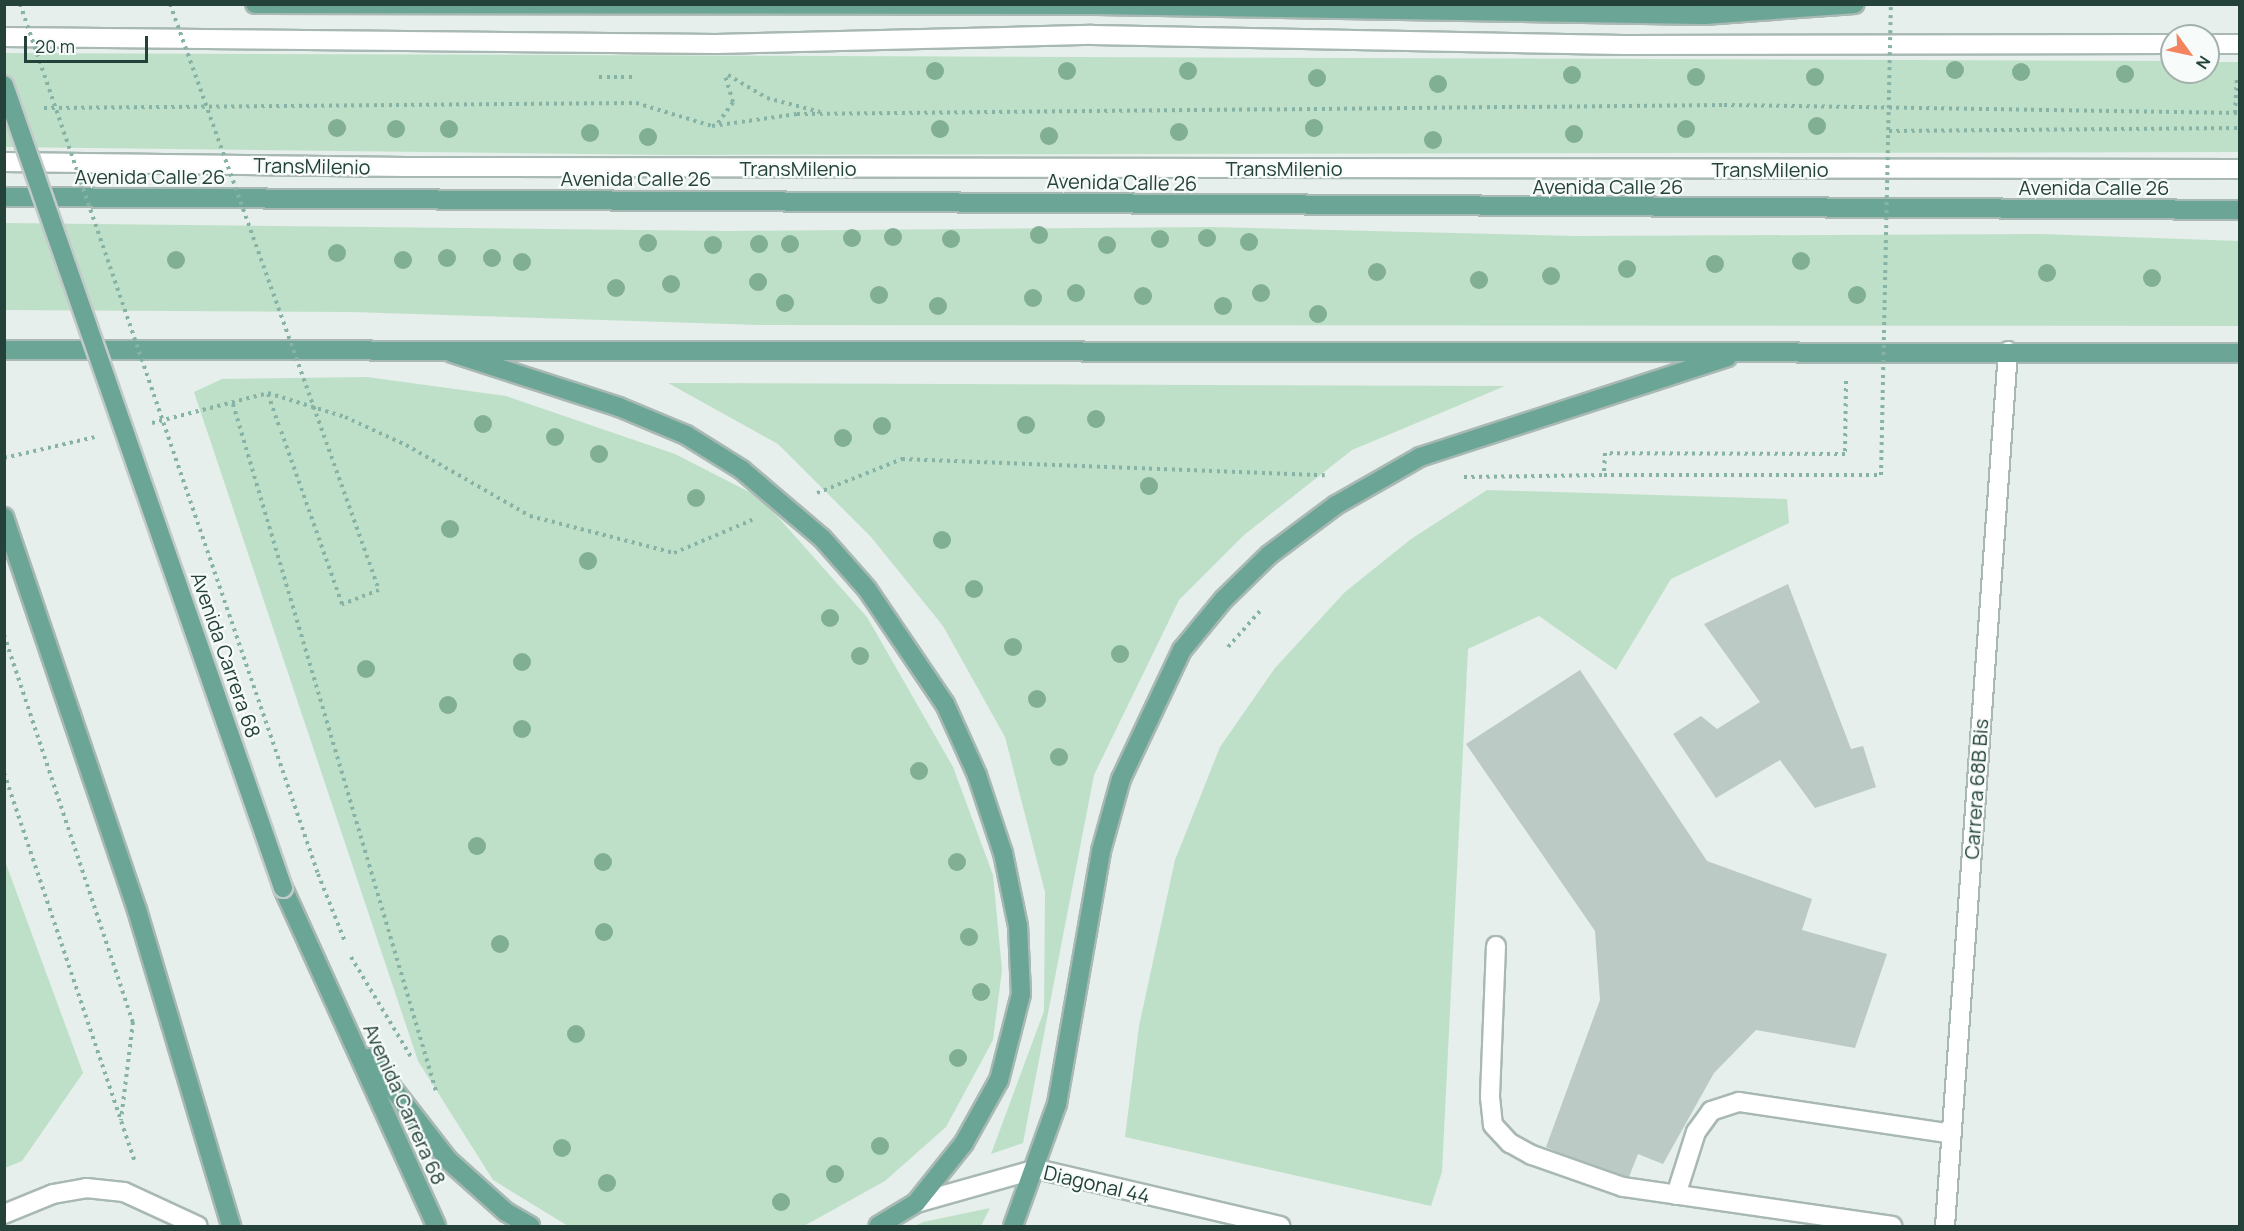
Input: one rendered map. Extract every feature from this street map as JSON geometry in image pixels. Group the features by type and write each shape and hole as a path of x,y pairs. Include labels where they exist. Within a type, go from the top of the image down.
{"main road":[{"path":"255,4 1097,5 1704,15 1855,4"},
{"name":"Avenida Carrera 68","path":"4,85 283,888 436,1227"},
{"name":"Avenida Calle 26","path":"4,197 2240,210"},
{"path":"4,350 436,348 2240,353"},
{"path":"436,348 619,406 686,435 742,470 787,506 867,589 945,704 977,774 996,830 1018,926 1021,994 999,1080 964,1143 916,1203 879,1227"},
{"path":"1013,1227 1037,1169 1064,1070 1101,851 1121,779 1145,722 1182,650 1223,600 1269,555 1379,477 1475,435 1744,352"},
{"path":"4,517 137,909 231,1227"},
{"path":"342,1018 394,1095 448,1160 499,1207 530,1227"}],"street":[{"path":"4,37 716,44 1092,35 1624,45 2160,44"},
{"path":"2220,44 2240,44"},
{"name":"TransMilenio","path":"4,162 452,167 2240,169"},
{"name":"Carrera 68B Bis","path":"1945,1227 2008,351"},
{"path":"1496,946 1490,1097 1493,1125 1510,1143 1532,1155 1623,1187 1892,1227"},
{"path":"1676,1195 1696,1132 1711,1111 1739,1102 1952,1134"},
{"name":"Diagonal 44","path":"916,1203 1037,1169 1280,1227"},
{"path":"4,1214 53,1194 86,1188 124,1192 198,1227"}],"path":[{"path":"20,4 318,874 349,953 417,1066"},
{"path":"170,4 379,590 342,604 268,393"},
{"path":"1453,477 1881,475 1891,4"},
{"path":"712,126 722,121 733,102 730,83 717,68 767,98 829,114"},
{"path":"627,78 647,76"},
{"path":"40,108 636,103 712,126 768,115 1724,105 2237,113 2234,78 2240,78"},
{"path":"1888,131 2240,128"},
{"path":"1604,475 1605,453 1845,454 1846,352"},
{"path":"422,1076 439,1104 233,404 268,393 345,417 406,445 530,516 674,553 902,459 1379,477"},
{"path":"1219,657 1264,607"},
{"path":"4,635 133,1022 121,1120"},
{"path":"4,773 148,1202"}],"green space":[{"path":"5,53 2160,61 2160,84 2220,84 2220,62 2240,62 2239,152 665,155 5,147"},
{"path":"5,223 726,231 1212,227 1575,236 2041,234 2240,241 2239,326 759,325 350,312 5,310"},
{"path":"367,377 506,396 675,454 761,498 867,617 953,767 993,875 1002,970 993,1040 946,1127 885,1181 804,1226 568,1226 493,1180 418,1061 194,392 222,379"},
{"path":"668,383 1505,386 1352,450 1244,535 1179,600 1094,775 1023,1143 991,1154 1044,1011 1045,892 1005,737 943,626 871,537 778,444"},
{"path":"1487,490 1787,499 1789,523 1671,579 1616,670 1539,616 1468,649 1442,1172 1431,1206 1125,1137 1139,1026 1175,860 1220,747 1275,668 1345,592 1411,539"},
{"path":"5,861 83,1073 22,1161 5,1168"},
{"path":"990,1208 981,1226 915,1226 923,1222"}],"building":[{"path":"1788,584 1851,749 1863,746 1876,787 1815,808 1780,760 1716,798 1673,734 1701,716 1717,729 1760,702 1704,624"},
{"path":"1580,670 1707,861 1812,899 1802,930 1887,954 1855,1048 1756,1030 1714,1073 1663,1164 1638,1154 1627,1182 1546,1147 1600,1000 1595,931 1466,744"}]}
